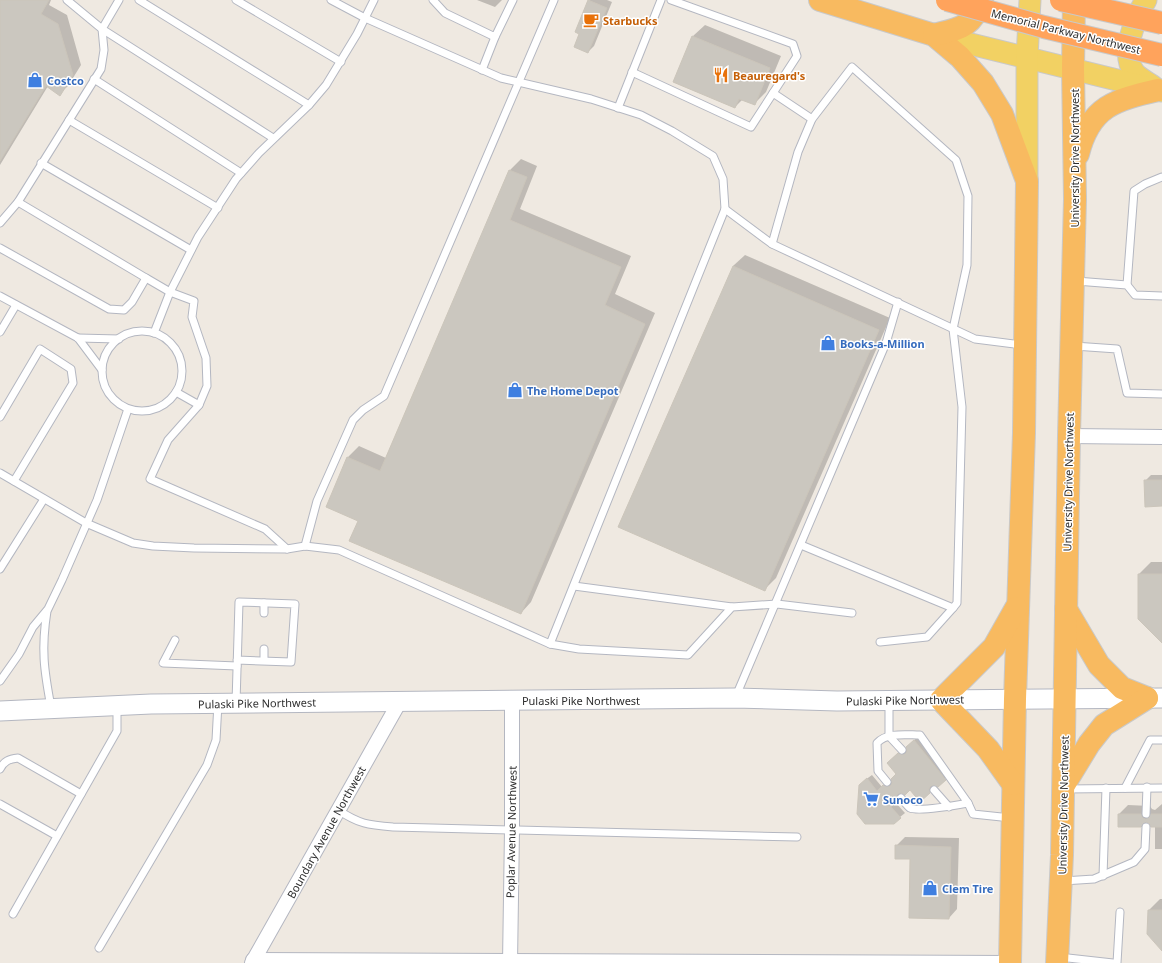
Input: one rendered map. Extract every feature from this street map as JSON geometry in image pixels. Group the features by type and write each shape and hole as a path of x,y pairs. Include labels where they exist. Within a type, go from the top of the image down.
{"highway":[{"path":"820,0 934,35 960,57 983,83 1002,114 1027,181 1025,345 1015,699 1010,963"},
{"name":"Memorial Parkway Northwest","path":"947,0 1044,27 1162,55"},
{"path":"934,35 960,28 972,20 982,0"},
{"path":"1061,0 1162,23"},
{"name":"University Drive Northwest","path":"1057,960 1064,788 1069,436 1074,281 1074,0"},
{"path":"1075,169 1080,147 1088,130 1097,116 1107,106 1125,98 1160,90"},
{"path":"1014,784 988,749 941,700 994,647 1018,603"},
{"path":"1066,609 1099,665 1122,688 1154,698"},
{"path":"1064,788 1089,744 1104,725 1154,698"}],"main road":[{"path":"1027,181 1027,58 1030,0"},
{"path":"1146,0 1134,24 1129,54 1133,71 1160,90"},
{"path":"934,35 1160,90"},
{"name":"Pulaski Pike Northwest","path":"0,711 227,703 400,701 735,698 837,701 1154,698"}],"street":[{"path":"1069,436 1162,437"},
{"name":"Poplar Avenue Northwest","path":"510,963 512,700"},
{"name":"Boundary Avenue Northwest","path":"252,962 400,701"},
{"path":"252,962 1010,963"}],"lane":[{"path":"67,0 102,29 274,138"},
{"path":"0,223 18,202 101,69 104,50 102,29 119,0"},
{"path":"139,0 309,105"},
{"path":"236,0 340,62"},
{"path":"330,0 365,18 501,78 590,99 641,115 666,127 713,156 723,179 725,209 550,644"},
{"path":"154,333 170,292 191,250 241,173 274,138 309,105 326,85 374,0"},
{"path":"433,0 445,13 495,37"},
{"path":"482,70 495,37 513,0"},
{"path":"305,546 317,501 353,420 363,410 384,396 554,0"},
{"path":"618,108 661,0"},
{"path":"632,72 751,127 797,56 793,44 671,0"},
{"path":"772,244 798,152 812,119 852,67 956,160 968,196 967,265 953,329 962,407 957,602 927,637 880,642"},
{"path":"94,79 241,173"},
{"path":"774,93 812,119"},
{"path":"69,120 218,208"},
{"path":"42,163 191,250"},
{"path":"1162,178 1145,184 1134,191 1127,285 1135,296 1162,296"},
{"path":"18,202 170,292 194,301 192,317 206,358 207,386 199,405 168,440 150,479 265,529 287,549"},
{"path":"725,209 772,244 975,339 1025,345"},
{"path":"0,248 109,309 124,310 132,302 146,278"},
{"path":"1074,281 1127,285"},
{"path":"0,296 78,338 102,370"},
{"path":"735,698 777,604 886,343 898,302"},
{"path":"0,332 16,305"},
{"path":"142,331 154,333 170,343 180,358 182,371 180,384 176,392 165,404 153,410 141,412 128,409 117,403 109,394 104,383 102,370 104,358 110,347 119,338 130,333 142,331"},
{"path":"78,338 119,338"},
{"path":"1072,346 1117,349 1128,393 1162,394"},
{"path":"0,417 40,350 71,369 73,383 14,481"},
{"path":"176,392 199,405"},
{"path":"0,681 19,654 34,627 48,609 97,500 128,409"},
{"path":"0,473 86,523 133,543 153,546 287,549 305,546 339,550 550,644 579,649 688,655 732,607"},
{"path":"0,569 44,499"},
{"path":"801,545 953,608"},
{"path":"574,586 732,607 777,604 852,613"},
{"path":"99,948 207,765 227,703 237,663 239,602 295,604 291,662 264,660 237,663 163,663 175,640"},
{"path":"264,602 264,613"},
{"path":"48,609 43,638 44,670 52,708"},
{"path":"264,649 264,660"},
{"path":"889,700 889,736 902,750"},
{"path":"13,914 117,731 117,706"},
{"path":"887,782 878,771 877,744 881,739 889,736 920,735 968,803 973,814 1013,818"},
{"path":"1125,788 1150,740 1162,740"},
{"path":"0,769 3,763 10,759 18,758 81,794"},
{"path":"1146,814 1147,787"},
{"path":"1064,788 1161,787"},
{"path":"1103,876 1106,788"},
{"path":"934,790 949,807"},
{"path":"901,798 909,808 916,809 949,807 968,803"},
{"path":"0,804 57,836"},
{"path":"338,810 354,821 369,825 796,837"},
{"path":"1061,881 1094,879 1134,862 1145,849 1146,827"},
{"path":"1117,963 1120,912"},
{"path":"1057,960 1113,963"}],"building":[{"name":"Costco","path":"0,0 49,0 41,14 58,24 73,75 60,96 46,86 0,161"},
{"name":"Starbucks","path":"588,0 607,8 588,53 574,47 579,34 575,32"},
{"name":"Beauregard's","path":"692,36 770,68 755,105 739,99 735,108 673,82"},
{"name":"The Home Depot","path":"509,170 527,177 510,220 621,267 605,305 645,324 521,614 349,541 358,521 326,507 347,457 380,471"},
{"path":"733,266 879,330 765,591 618,527"},
{"path":"1144,480 1162,480 1162,506 1145,507"},
{"path":"1138,574 1162,574 1162,643 1138,619"},
{"path":"914,740 946,780 938,787 931,786 929,789 930,793 920,802 910,790 905,795 902,793 898,794 896,797 897,801 891,807 901,818 894,824 865,824 857,814 859,785 867,778 877,791 883,785 890,786 892,783 891,779 896,774 887,763 898,753 905,754 907,751 906,747"},
{"path":"1118,814 1141,814 1143,818 1146,819 1151,814 1162,814 1162,827 1151,827 1149,823 1146,822 1141,827 1118,827"},
{"name":"Clem Tire","path":"895,845 951,847 949,919 909,918 910,859 895,859"},
{"path":"1148,910 1162,910 1162,951 1147,934"}],"place":[{"name":"Starbucks","path":"591,20"},
{"name":"Beauregard's","path":"721,75"},
{"name":"Costco","path":"35,80"},
{"name":"Books-a-Million","path":"828,343"},
{"name":"The Home Depot","path":"515,390"},
{"name":"Sunoco","path":"871,799"},
{"name":"Clem Tire","path":"930,888"}]}
